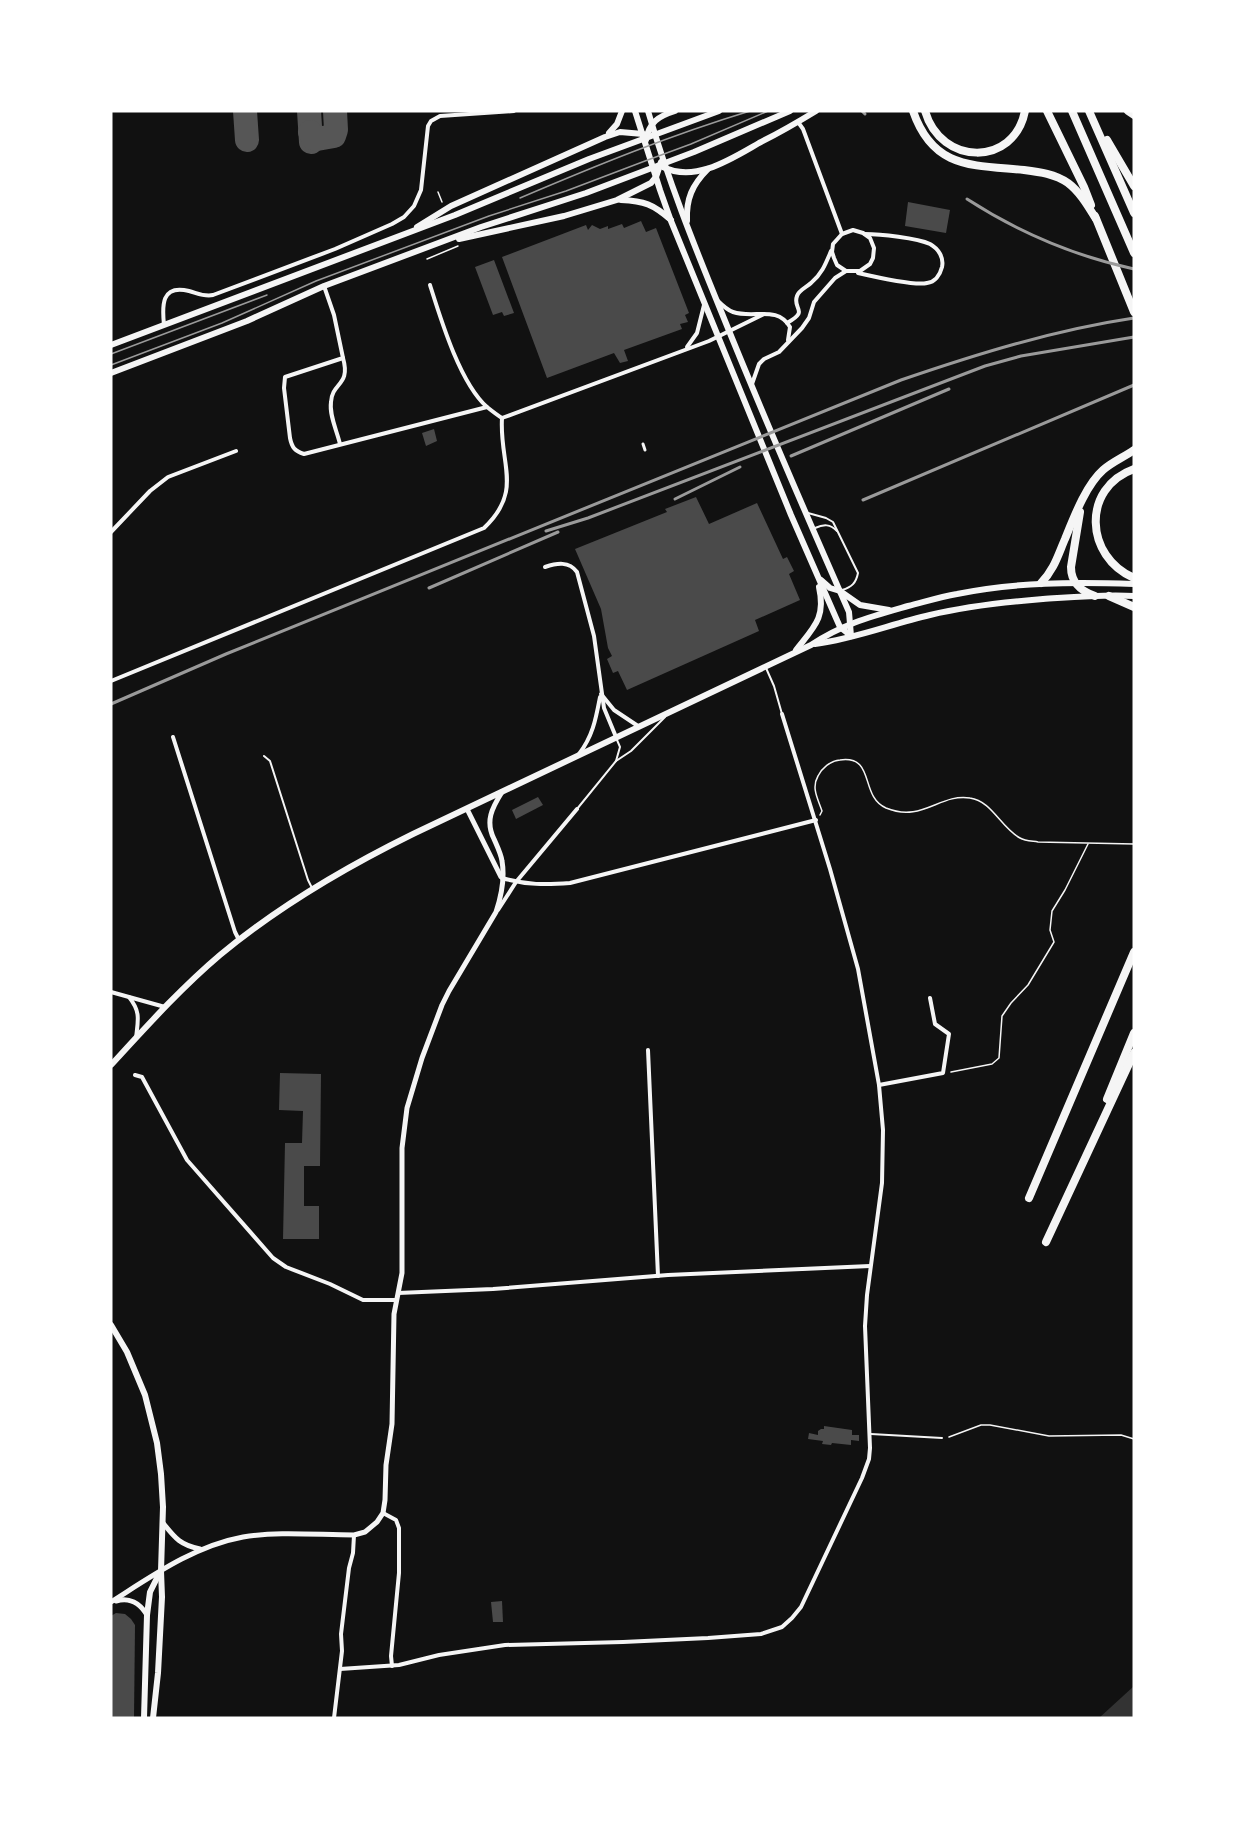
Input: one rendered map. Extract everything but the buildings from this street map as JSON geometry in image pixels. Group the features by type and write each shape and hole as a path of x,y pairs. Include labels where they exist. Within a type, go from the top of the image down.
{"highway":[{"path":"913,111 926,139 946,157 966,164 1034,171 1054,176 1075,189 1096,219"},
{"path":"925,111 931,127 947,144 964,152 977,153 988,151 1006,142 1017,130 1025,111"},
{"path":"1047,111 1084,187 1134,312"},
{"path":"1072,111 1134,253"},
{"path":"1089,111 1134,186"},
{"path":"1089,111 1134,213"},
{"path":"1128,111 1134,115"},
{"path":"1041,583 1056,563 1089,486 1098,474 1134,450"},
{"path":"1134,469 1120,476 1105,492 1098,507 1095,530 1105,556 1119,570 1134,578"},
{"path":"1082,502 1071,574 1084,591 1095,596"},
{"path":"1110,596 1134,607"},
{"path":"1029,1198 1134,952"},
{"path":"1046,1242 1134,1033"},
{"path":"1077,1172 1134,1053"}],"main road":[{"path":"605,137 617,124 622,111"},
{"path":"635,111 671,221 815,572 840,627 851,636"},
{"path":"648,111 663,167 687,228 751,387 849,612 851,636"},
{"path":"644,134 662,115 675,111"},
{"path":"111,345 512,192 589,159 719,111"},
{"path":"111,373 248,321 324,286 481,227 599,188 694,152 790,111"},
{"path":"647,150 654,161 663,167 683,172 709,168 735,157 816,111"},
{"path":"409,232 451,206 620,132 644,134 656,143 660,151"},
{"path":"435,244 556,218 617,200 646,186 663,167"},
{"path":"687,228 690,193 695,183 709,168"},
{"path":"617,200 643,201 660,210 671,221"},
{"path":"815,572 830,588 840,591 860,605 893,610"},
{"path":"795,652 813,628 821,612 822,601 815,572"},
{"path":"111,1065 209,964 312,888 362,859 811,645 840,627 893,610 956,594 999,587 1075,582 1134,584"},
{"path":"811,645 833,642 933,614 961,609 1009,602 1095,596 1134,596"},
{"path":"111,1325 131,1362 149,1411 157,1443 161,1474 162,1597 159,1662 153,1718"},
{"path":"144,1718 147,1615 150,1592 161,1571"}],"street":[{"path":"164,325 163,300 175,290 213,295 335,249 404,217 418,198 428,126 435,118 514,111"},
{"path":"798,122 842,234"},
{"path":"787,323 799,314 796,299 798,294 826,266 834,242 842,234 853,231 932,245 942,257 941,271 937,278 925,284 846,271 835,262 832,249"},
{"path":"854,272 867,267 873,258 873,244 866,234"},
{"path":"751,387 759,364 779,352 798,333 809,318 814,302 835,278 846,271"},
{"path":"430,285 443,326 461,367 477,394 502,418"},
{"path":"324,286 334,315 346,370 345,378 331,399 330,406 340,444"},
{"path":"717,301 734,312 780,316 787,323 790,334 788,341"},
{"path":"685,349 697,333 705,302"},
{"path":"502,418 709,341 764,314"},
{"path":"343,358 285,377 284,388 290,438 295,450 304,454 487,406"},
{"path":"111,681 484,528 494,517 507,491 508,482 501,435 502,418"},
{"path":"643,444 645,450"},
{"path":"111,532 150,491 168,477 236,451"},
{"path":"545,567 557,563 568,564 577,572 594,636 600,693 616,737"},
{"path":"600,693 614,710 639,727"},
{"path":"577,757 589,740 594,727 600,693"},
{"path":"340,1669 392,1666 440,1655 505,1645 593,1644 708,1638 761,1634 778,1629 795,1615 805,1599 862,1478 869,1459 871,1434 865,1326 867,1295 882,1183 883,1130 879,1084 858,969 816,820 782,714"},
{"path":"173,736 239,940"},
{"path":"496,912 500,900 502,860 491,834 489,818 493,805 502,792"},
{"path":"467,809 502,878 525,884 549,885 570,883 816,820"},
{"path":"111,1602 161,1571 219,1543 257,1535 354,1535 373,1527 383,1512 392,1424 396,1300 402,1272 402,1148 408,1108 422,1059 449,991 516,882 578,809"},
{"path":"111,992 165,1007"},
{"path":"129,996 138,1013 135,1038"},
{"path":"879,1084 944,1073 949,1034 935,1024 930,998"},
{"path":"648,1050 658,1276"},
{"path":"135,1075 142,1077 187,1160 273,1258 286,1267 363,1300 396,1300"},
{"path":"398,1293 493,1289 658,1276 870,1266"},
{"path":"383,1512 396,1520 399,1528 399,1573 392,1666"},
{"path":"163,1523 182,1543 202,1550"},
{"path":"334,1718 340,1669 341,1634 354,1535"},
{"path":"111,1602 120,1599 136,1603 147,1615"}],"lane":[{"path":"804,512 830,520 841,535 858,573 854,583 840,591"},
{"path":"812,529 831,526 841,535"},
{"path":"765,666 774,686 782,714"},
{"path":"578,809 616,761 631,751 670,711"},
{"path":"616,737 621,747 616,761"},
{"path":"264,756 270,761 312,888"},
{"path":"871,1434 942,1438"}],"path":[{"path":"427,259 458,247"},
{"path":"821,814 815,789 818,776 832,762 846,760 856,762 862,767 874,800 899,812 910,813 959,798 974,798 986,805 1009,831 1025,840 1134,844"},
{"path":"944,1073 988,1065 999,1058 1000,1019 1005,1010 1028,985 1054,942 1050,930 1052,911 1089,844"},
{"path":"942,1438 951,1437 981,1425 990,1425 1048,1436 1121,1435 1134,1439"}],"shaded area":[{"path":"1134,1686 1134,1718 1099,1718"}],"taxiway":[{"path":"245,111 247,140"},
{"path":"309,111 311,142"},
{"path":"310,132 313,138 317,139 334,136 335,111"}],"tram line":[{"path":"520,198 691,130 750,111"},
{"path":"111,365 222,323 316,281 691,144 768,111"},
{"path":"111,354 267,295"}],"railway":[{"path":"862,111 865,114"},
{"path":"967,199 1006,222 1069,250 1134,269"},
{"path":"111,704 226,654 901,380 1016,344 1075,329 1134,318"},
{"path":"546,531 588,518 985,366 1021,356 1134,337"},
{"path":"863,500 1134,385"},
{"path":"791,456 949,389"},
{"path":"675,499 740,467"},
{"path":"429,588 558,532"}]}
